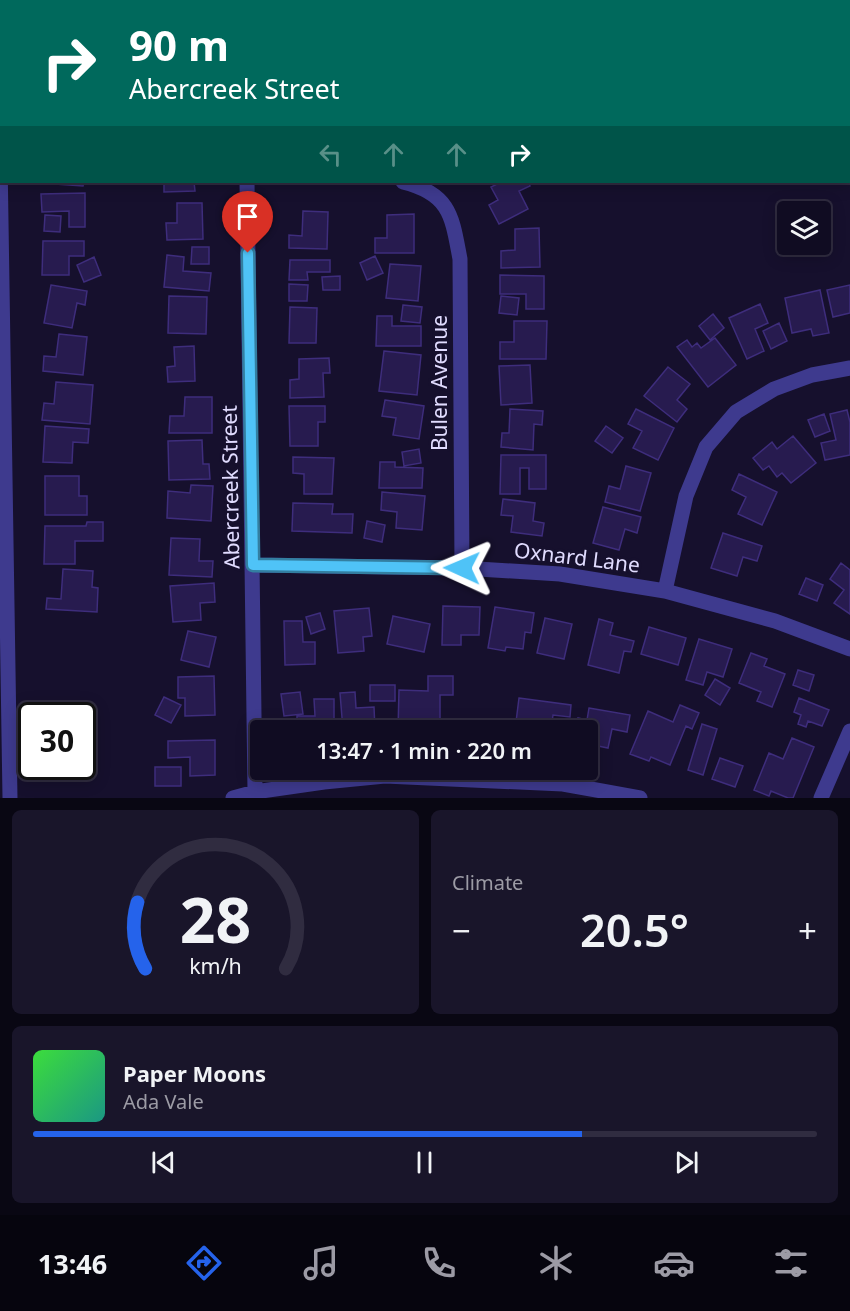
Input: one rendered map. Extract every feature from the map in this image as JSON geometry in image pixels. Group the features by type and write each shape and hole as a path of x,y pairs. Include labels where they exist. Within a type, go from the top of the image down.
{"street":[{"path":"0,183 10,798"},
{"name":"Abercreek Street","path":"247,183 255,792"},
{"name":"Bulen Avenue","path":"407,183 419,186 442,201 452,221 460,259 462,568"},
{"path":"665,591 686,496 706,447 736,412 774,389 812,375 850,368"},
{"name":"Oxnard Lane","path":"253,565 462,568 560,574 665,591 775,621 850,649"},
{"path":"821,798 850,731"},
{"path":"232,798 255,792 324,782 385,776 563,784 640,798"}],"building":[{"path":"41,183 84,183 83,186"},
{"path":"164,183 194,183 195,191 164,192"},
{"path":"499,183 528,183 530,186 519,191 528,209 499,224 489,205 498,200 491,187"},
{"path":"85,193 85,227 69,227 69,211 42,212 41,194"},
{"path":"177,203 202,203 203,239 167,240 166,223 177,223"},
{"path":"303,211 328,212 327,249 289,248 289,235 302,236"},
{"path":"414,214 414,253 375,253 375,238 387,238 387,215"},
{"path":"45,215 61,216 60,232 44,231"},
{"path":"539,228 540,267 501,268 501,251 515,250 515,229"},
{"path":"43,241 84,241 84,256 69,256 69,275 42,275"},
{"path":"192,247 209,247 209,264 191,264"},
{"path":"167,255 184,257 183,271 211,273 209,291 164,287"},
{"path":"375,256 383,273 367,280 360,263"},
{"path":"94,257 101,275 84,282 77,265"},
{"path":"290,260 330,260 330,272 307,272 308,280 289,280"},
{"path":"390,264 421,266 418,301 386,298"},
{"path":"500,275 544,276 544,309 526,309 526,294 500,294"},
{"path":"340,276 340,290 323,290 322,277"},
{"path":"289,284 308,285 307,301 289,301"},
{"path":"51,285 87,291 85,305 77,303 72,328 44,323"},
{"path":"850,285 850,313 833,317 827,290"},
{"path":"820,290 829,333 813,336 811,329 792,333 785,298"},
{"path":"169,296 207,297 206,334 168,333"},
{"path":"501,296 519,298 517,315 499,313"},
{"path":"760,304 768,323 755,329 764,351 747,359 729,318"},
{"path":"403,305 422,307 420,323 401,321"},
{"path":"290,307 317,308 316,343 289,343"},
{"path":"713,314 724,328 710,340 699,326"},
{"path":"377,316 392,316 392,326 421,326 421,346 376,346"},
{"path":"514,321 547,321 546,359 500,359 500,342 514,342"},
{"path":"779,323 787,341 771,349 763,331"},
{"path":"59,334 87,337 83,375 43,371 44,356 56,357"},
{"path":"715,338 736,365 708,387 677,347 687,340 692,347 697,343 701,348"},
{"path":"194,346 195,381 168,382 167,367 175,366 174,347"},
{"path":"384,351 421,355 417,395 379,391"},
{"path":"329,358 330,373 323,373 324,397 290,398 290,380 299,379 299,359"},
{"path":"530,365 532,403 501,405 499,366"},
{"path":"668,367 690,384 677,400 687,409 677,422 644,396"},
{"path":"56,382 93,385 90,424 42,420 44,403 54,404"},
{"path":"185,397 212,397 212,433 169,433 170,416 184,416"},
{"path":"385,400 424,406 419,439 393,435 396,418 382,416"},
{"path":"289,406 325,406 325,422 318,422 318,446 290,446"},
{"path":"510,409 543,411 542,425 534,424 533,450 501,447 502,433 509,433"},
{"path":"636,409 674,428 658,460 633,448 642,431 628,424"},
{"path":"847,410 850,422 850,455 825,460 821,443 836,440 830,414"},
{"path":"824,414 830,431 815,437 808,420"},
{"path":"45,426 89,429 88,443 73,442 72,463 43,462"},
{"path":"606,426 623,438 612,453 595,441"},
{"path":"793,436 816,463 791,483 782,473 777,477 769,466 763,470 753,458 772,442 777,449"},
{"path":"202,440 203,464 209,464 210,479 169,480 168,441"},
{"path":"419,449 421,463 404,466 402,452"},
{"path":"501,455 546,455 546,489 529,489 529,468 520,468 520,494 500,494"},
{"path":"293,457 334,458 332,494 304,494 304,474 293,473"},
{"path":"380,462 395,462 395,467 423,468 422,488 379,488"},
{"path":"626,466 651,473 640,511 605,502 609,486 620,489"},
{"path":"739,474 777,492 762,525 738,514 746,497 732,490"},
{"path":"45,476 79,476 79,496 87,496 87,515 45,515"},
{"path":"191,485 213,486 211,521 167,518 168,491 190,493"},
{"path":"382,492 425,496 422,530 396,528 397,512 381,510"},
{"path":"503,499 535,503 533,521 544,523 542,536 511,532 513,516 501,515"},
{"path":"293,503 333,504 332,514 353,514 352,533 292,531"},
{"path":"603,507 641,517 637,533 625,529 619,550 593,543"},
{"path":"367,521 385,525 382,542 364,538"},
{"path":"87,522 103,522 103,541 75,541 75,564 44,564 45,526 86,526"},
{"path":"723,533 762,546 757,561 743,557 737,576 711,568"},
{"path":"171,538 200,539 199,561 213,561 212,577 169,575"},
{"path":"841,563 850,570 850,614 834,603 844,590 830,579"},
{"path":"63,569 93,571 92,587 98,588 97,612 46,609 47,598 61,599"},
{"path":"806,578 823,585 817,601 799,594"},
{"path":"214,583 215,602 200,603 201,620 173,622 170,586"},
{"path":"443,606 480,607 479,635 461,635 461,645 442,645"},
{"path":"495,607 534,613 531,633 525,632 523,649 506,647 505,651 488,648"},
{"path":"369,608 372,636 363,637 364,651 338,653 334,611"},
{"path":"320,613 325,629 311,634 306,617"},
{"path":"393,616 430,624 424,652 387,644"},
{"path":"545,618 572,624 564,659 537,653"},
{"path":"599,619 613,623 610,635 634,641 631,652 624,651 619,673 588,665"},
{"path":"284,621 302,621 303,642 315,642 315,664 285,665"},
{"path":"649,627 686,638 678,665 641,654"},
{"path":"188,631 216,637 209,667 181,660"},
{"path":"699,639 732,649 723,677 707,672 703,685 686,680"},
{"path":"751,653 767,659 764,666 785,674 772,707 757,701 761,692 739,683"},
{"path":"798,670 814,675 809,691 793,685"},
{"path":"214,676 215,715 185,716 185,698 178,698 178,677"},
{"path":"428,676 453,676 453,695 440,695 440,720 398,720 399,690 428,691"},
{"path":"715,679 730,688 720,705 705,695"},
{"path":"370,685 395,685 395,701 370,701"},
{"path":"300,692 303,714 284,716 281,694"},
{"path":"355,692 356,708 374,707 375,720 342,720 340,693"},
{"path":"164,697 181,705 171,723 155,715"},
{"path":"519,698 571,705 570,717 553,715 552,720 516,720"},
{"path":"799,698 829,710 822,726 808,721 806,727 798,724 801,715 794,712"},
{"path":"314,699 334,699 334,720 297,720 297,716 315,716"},
{"path":"680,705 699,713 692,729 686,726 670,765 651,757 649,761 630,754 648,711 673,722"},
{"path":"589,708 630,715 627,732 612,729 608,748 598,746 598,720 587,720"},
{"path":"702,724 717,729 703,775 688,770"},
{"path":"792,738 814,747 793,798 771,791 769,796 754,790 769,753 783,759"},
{"path":"215,740 215,775 190,776 190,757 168,758 168,741"},
{"path":"720,758 743,766 735,787 712,779"},
{"path":"155,767 181,767 181,786 155,786"}],"route":[{"path":"248,253 253,565 462,568"}]}
